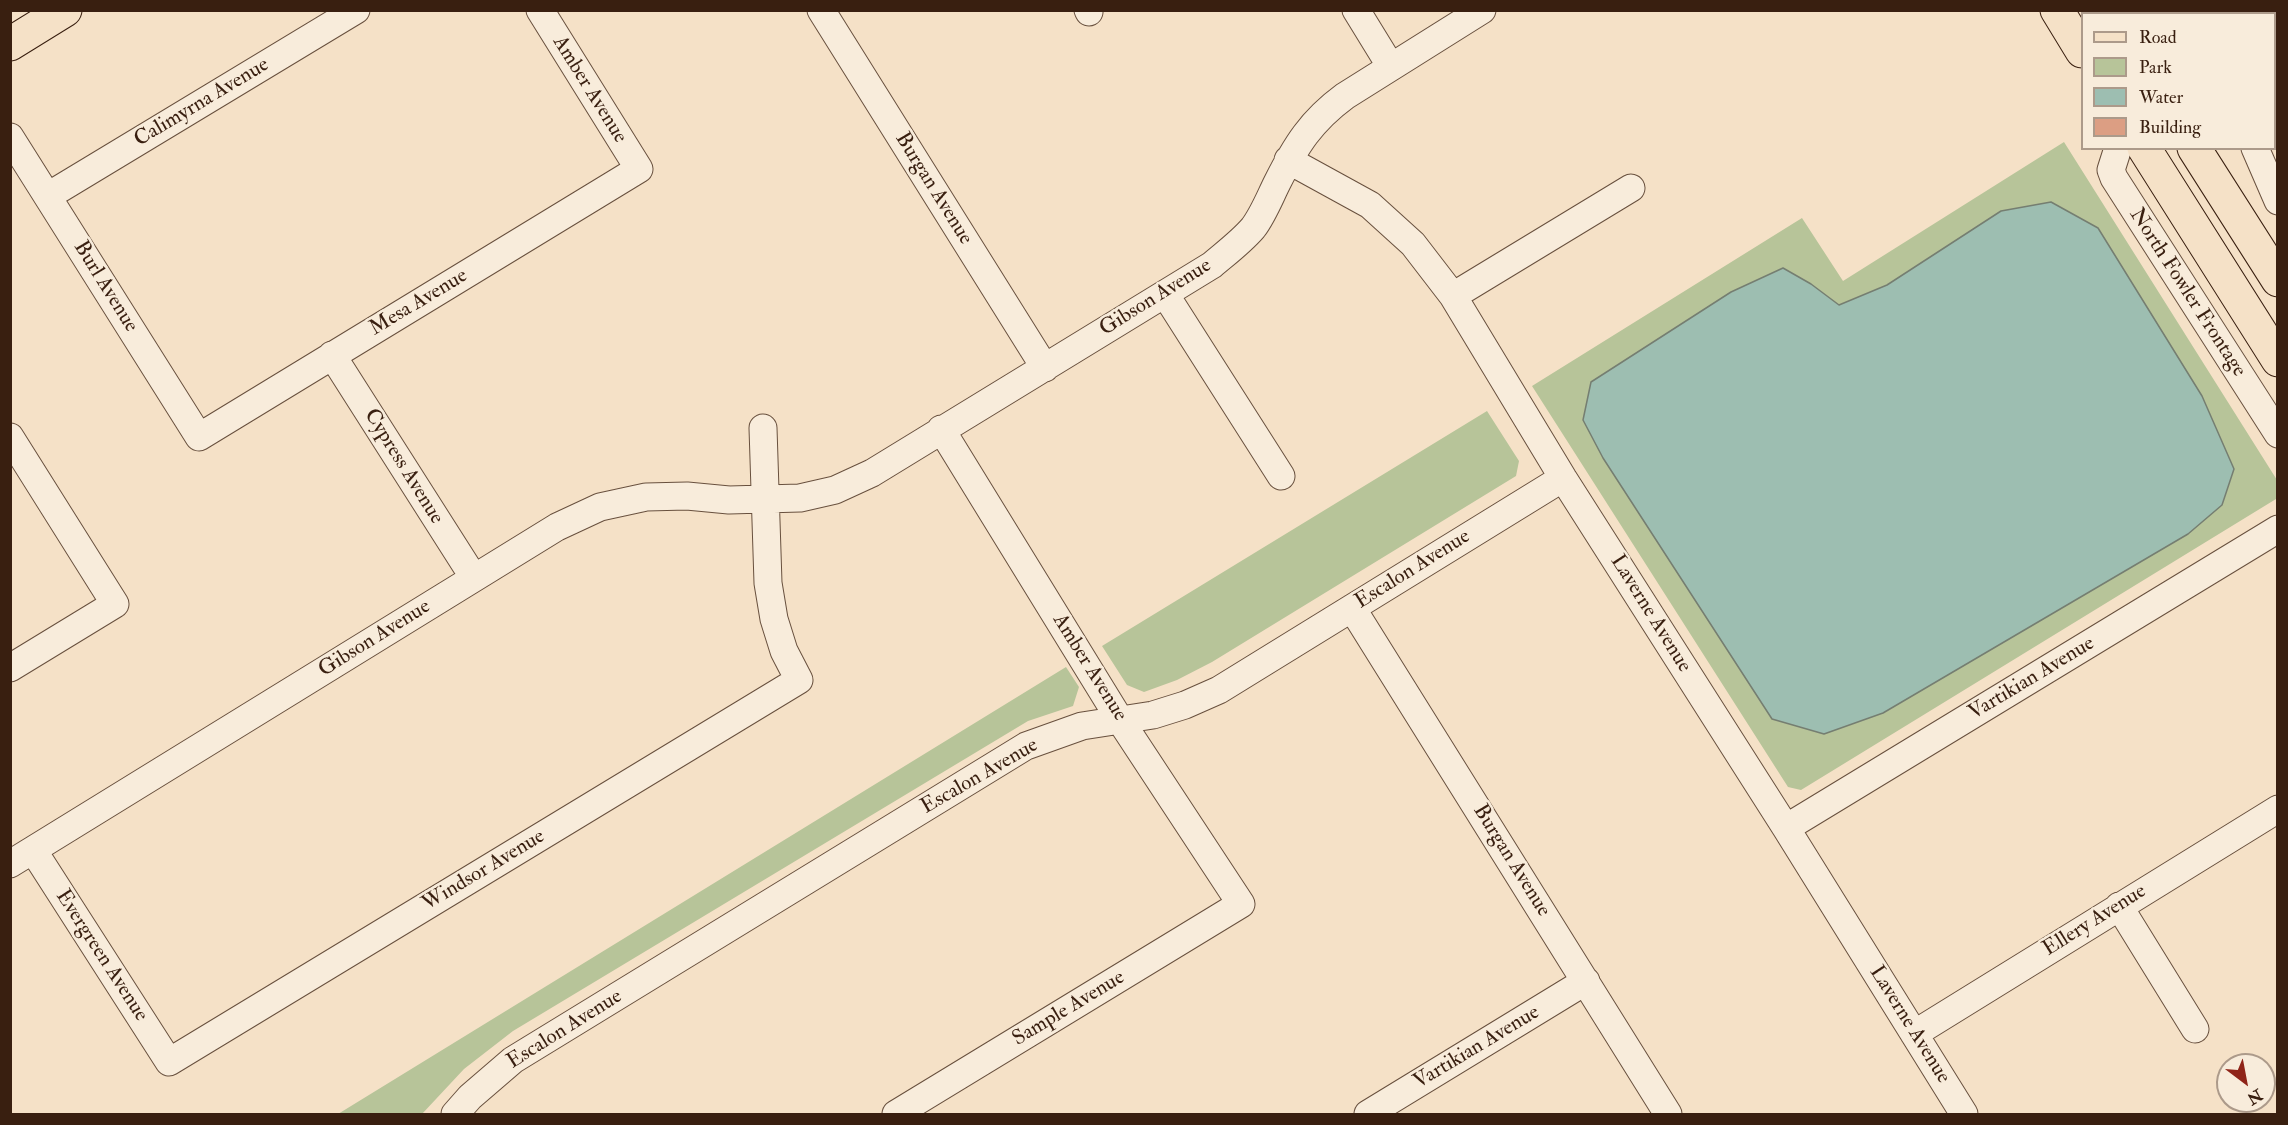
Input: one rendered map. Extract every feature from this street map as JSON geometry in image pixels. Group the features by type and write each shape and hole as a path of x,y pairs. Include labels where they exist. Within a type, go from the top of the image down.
{"main road":[{"path":"10,22 28,10"},
{"path":"10,44 64,10"},
{"path":"2058,11 2081,49"},
{"path":"2145,150 2277,360"},
{"path":"2195,150 2277,280"}],"street":[{"name":"Calimyrna Avenue","path":"48,196 356,10"},
{"name":"Amber Avenue","path":"540,10 639,169"},
{"name":"Burgan Avenue","path":"821,10 1045,368"},
{"path":"1356,10 1391,67"},
{"name":"Gibson Avenue","path":"22,857 557,527 600,507 646,497 765,500 800,498 836,490 872,473 1212,265 1254,227 1288,160 1323,112 1482,10"},
{"name":"Burl Avenue","path":"10,137 199,437"},
{"name":"North Fowler Frontage","path":"2117,150 2111,171 2114,178 2277,434"},
{"path":"2264,155 2277,201"},
{"name":"Laverne Avenue","path":"1288,160 1370,205 1413,244 1453,296 1563,478 1786,828 1964,1114"},
{"name":"Mesa Avenue","path":"199,437 639,169"},
{"path":"1453,296 1631,188"},
{"path":"1164,294 1281,476"},
{"name":"Cypress Avenue","path":"332,355 474,578"},
{"path":"763,428 765,500"},
{"name":"Amber Avenue","path":"941,429 1120,720 1241,904"},
{"path":"10,437 115,604 10,668"},
{"name":"Escalon Avenue","path":"455,1114 470,1097 513,1060 1026,746 1082,726 1163,712 1219,690 1563,478"},
{"name":"Windsor Avenue","path":"169,1062 799,680 784,651 774,619 768,583 765,500"},
{"name":"Vartikian Avenue","path":"1786,828 2277,529"},
{"name":"Burgan Avenue","path":"1352,608 1668,1114"},
{"name":"Ellery Avenue","path":"1914,1034 2277,809"},
{"name":"Evergreen Avenue","path":"22,857 169,1062"},
{"name":"Sample Avenue","path":"896,1114 1241,904"},
{"path":"2119,906 2195,1029"},
{"name":"Vartikian Avenue","path":"1368,1114 1586,981"}],"green space":[{"path":"2064,142 2277,480 2276,499 1801,790 1788,787 1532,386 1802,218 1843,281"},
{"path":"1487,411 1519,461 1516,476 1212,662 1177,680 1144,692 1127,685 1102,646"},
{"path":"1066,667 1079,687 1073,706 1028,721 513,1031 464,1069 422,1114 338,1114"}],"water":[{"path":"2051,202 2098,228 2202,396 2234,469 2222,505 2188,534 1883,713 1824,734 1772,719 1603,458 1583,420 1591,382 1731,292 1783,268 1811,284 1839,305 1887,285 2001,211"}],"building":[{"path":"2278,10 2278,75 2276,76 2276,12 2274,12"},
{"path":"2278,75 2278,127 2276,125 2276,76"}]}
